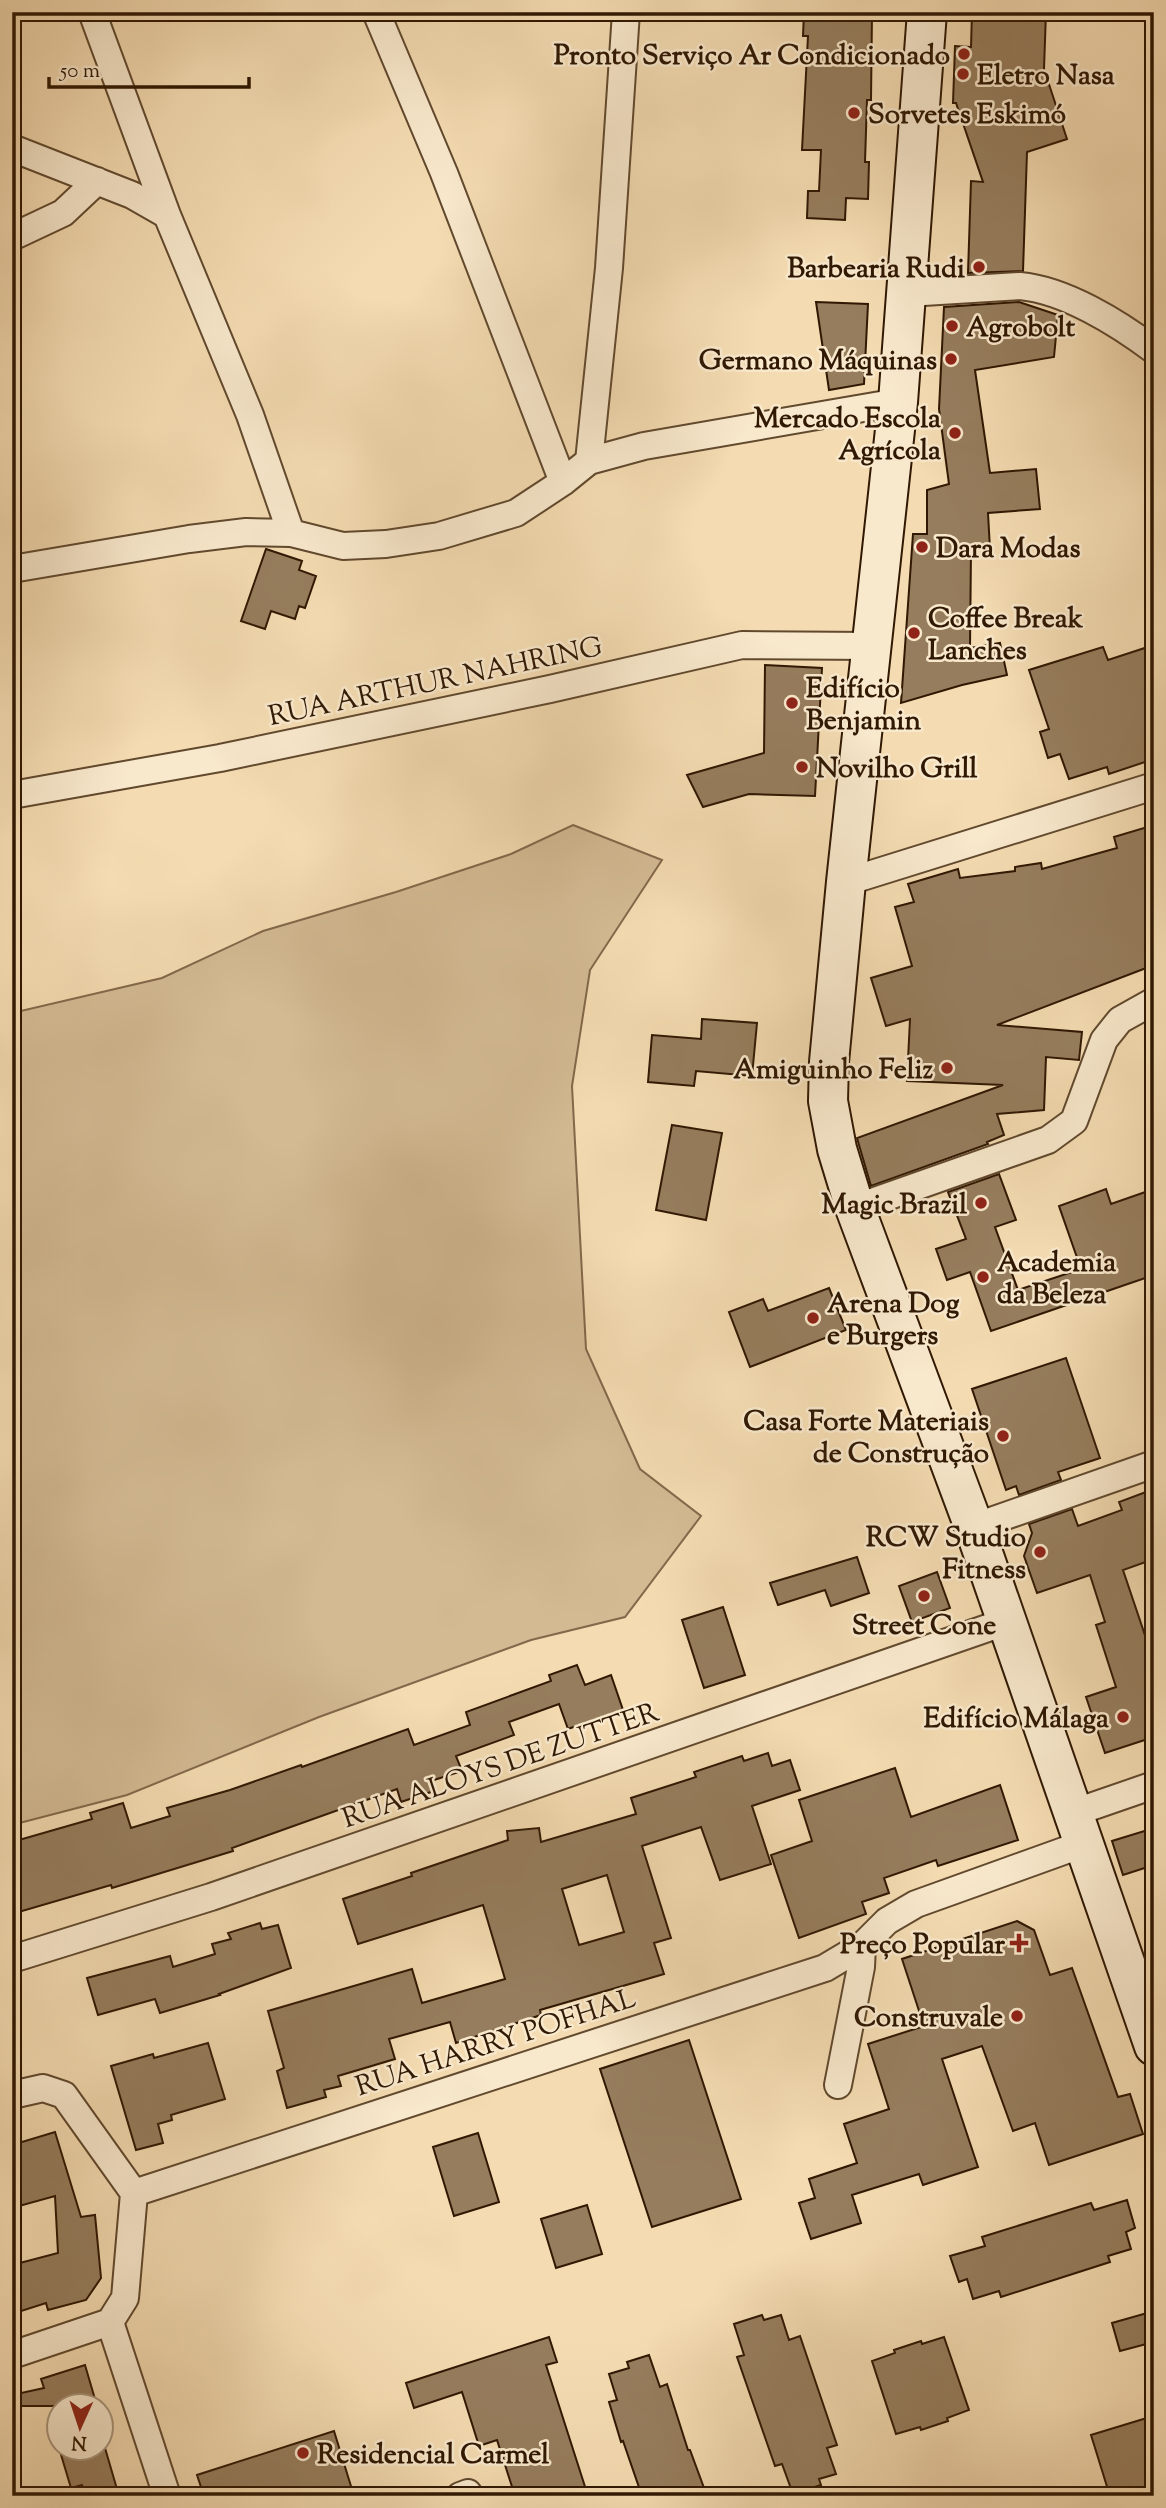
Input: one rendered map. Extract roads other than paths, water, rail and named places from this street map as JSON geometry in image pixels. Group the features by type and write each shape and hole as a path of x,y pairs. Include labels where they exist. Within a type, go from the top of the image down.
{"main road":[{"path":"927,12 898,402 846,882 829,1062 828,1101 837,1149 855,1209 974,1527 1154,2046"}],"street":[{"path":"92,12 167,215 250,415 291,534"},
{"path":"376,12 444,173 563,482"},
{"path":"589,461 609,268 626,12"},
{"path":"12,148 132,195 167,215"},
{"path":"12,237 62,213 97,181"},
{"path":"907,293 1020,286 1038,288 1100,316 1154,350"},
{"path":"12,569 200,537 246,532 291,534 343,546 386,544 439,536 516,513 589,461 644,446 898,402"},
{"name":"RUA ARTHUR NAHRING","path":"12,795 220,758 551,689 742,645 873,646"},
{"path":"846,882 1154,786"},
{"path":"855,1209 1048,1140 1074,1121 1104,1040 1120,1020 1154,1001"},
{"path":"974,1527 1154,1464"},
{"name":"RUA ALOYS DE ZUTTER","path":"12,1959 224,1892 1005,1622"},
{"name":"RUA HARRY POFHAL","path":"134,2193 825,1968 862,1946 887,1921 916,1903 1078,1828 1154,1785"},
{"path":"838,2085 861,1966 862,1946"},
{"path":"12,2095 43,2088 64,2095 134,2193 125,2298 110,2322 12,2355"},
{"path":"110,2322 167,2496"}],"place":[{"name":"Pronto Serviço Ar Condicionado","path":"964,54"},
{"name":"Eletro Nasa","path":"963,74"},
{"name":"Sorvetes Eskimó","path":"854,113"},
{"name":"Barbearia Rudi","path":"979,267"},
{"name":"Agrobolt","path":"952,326"},
{"name":"Germano Máquinas","path":"951,359"},
{"name":"Mercado Escola Agrícola","path":"955,433"},
{"name":"Dara Modas","path":"922,547"},
{"name":"Coffee Break Lanches","path":"914,633"},
{"name":"Edifício Benjamin","path":"792,703"},
{"name":"Novilho Grill","path":"802,767"},
{"name":"Amiguinho Feliz","path":"947,1068"},
{"name":"Magic Brazil","path":"981,1203"},
{"name":"Academia da Beleza","path":"983,1277"},
{"name":"Arena Dog e Burgers","path":"813,1318"},
{"name":"Casa Forte Materiais de Construção","path":"1003,1436"},
{"name":"RCW Studio Fitness","path":"1040,1552"},
{"name":"Street Cone","path":"924,1596"},
{"name":"Edifício Málaga","path":"1123,1717"},
{"name":"Preço Popular","path":"1019,1943"},
{"name":"Construvale","path":"1017,2016"},
{"name":"Residencial Carmel","path":"303,2453"}]}
